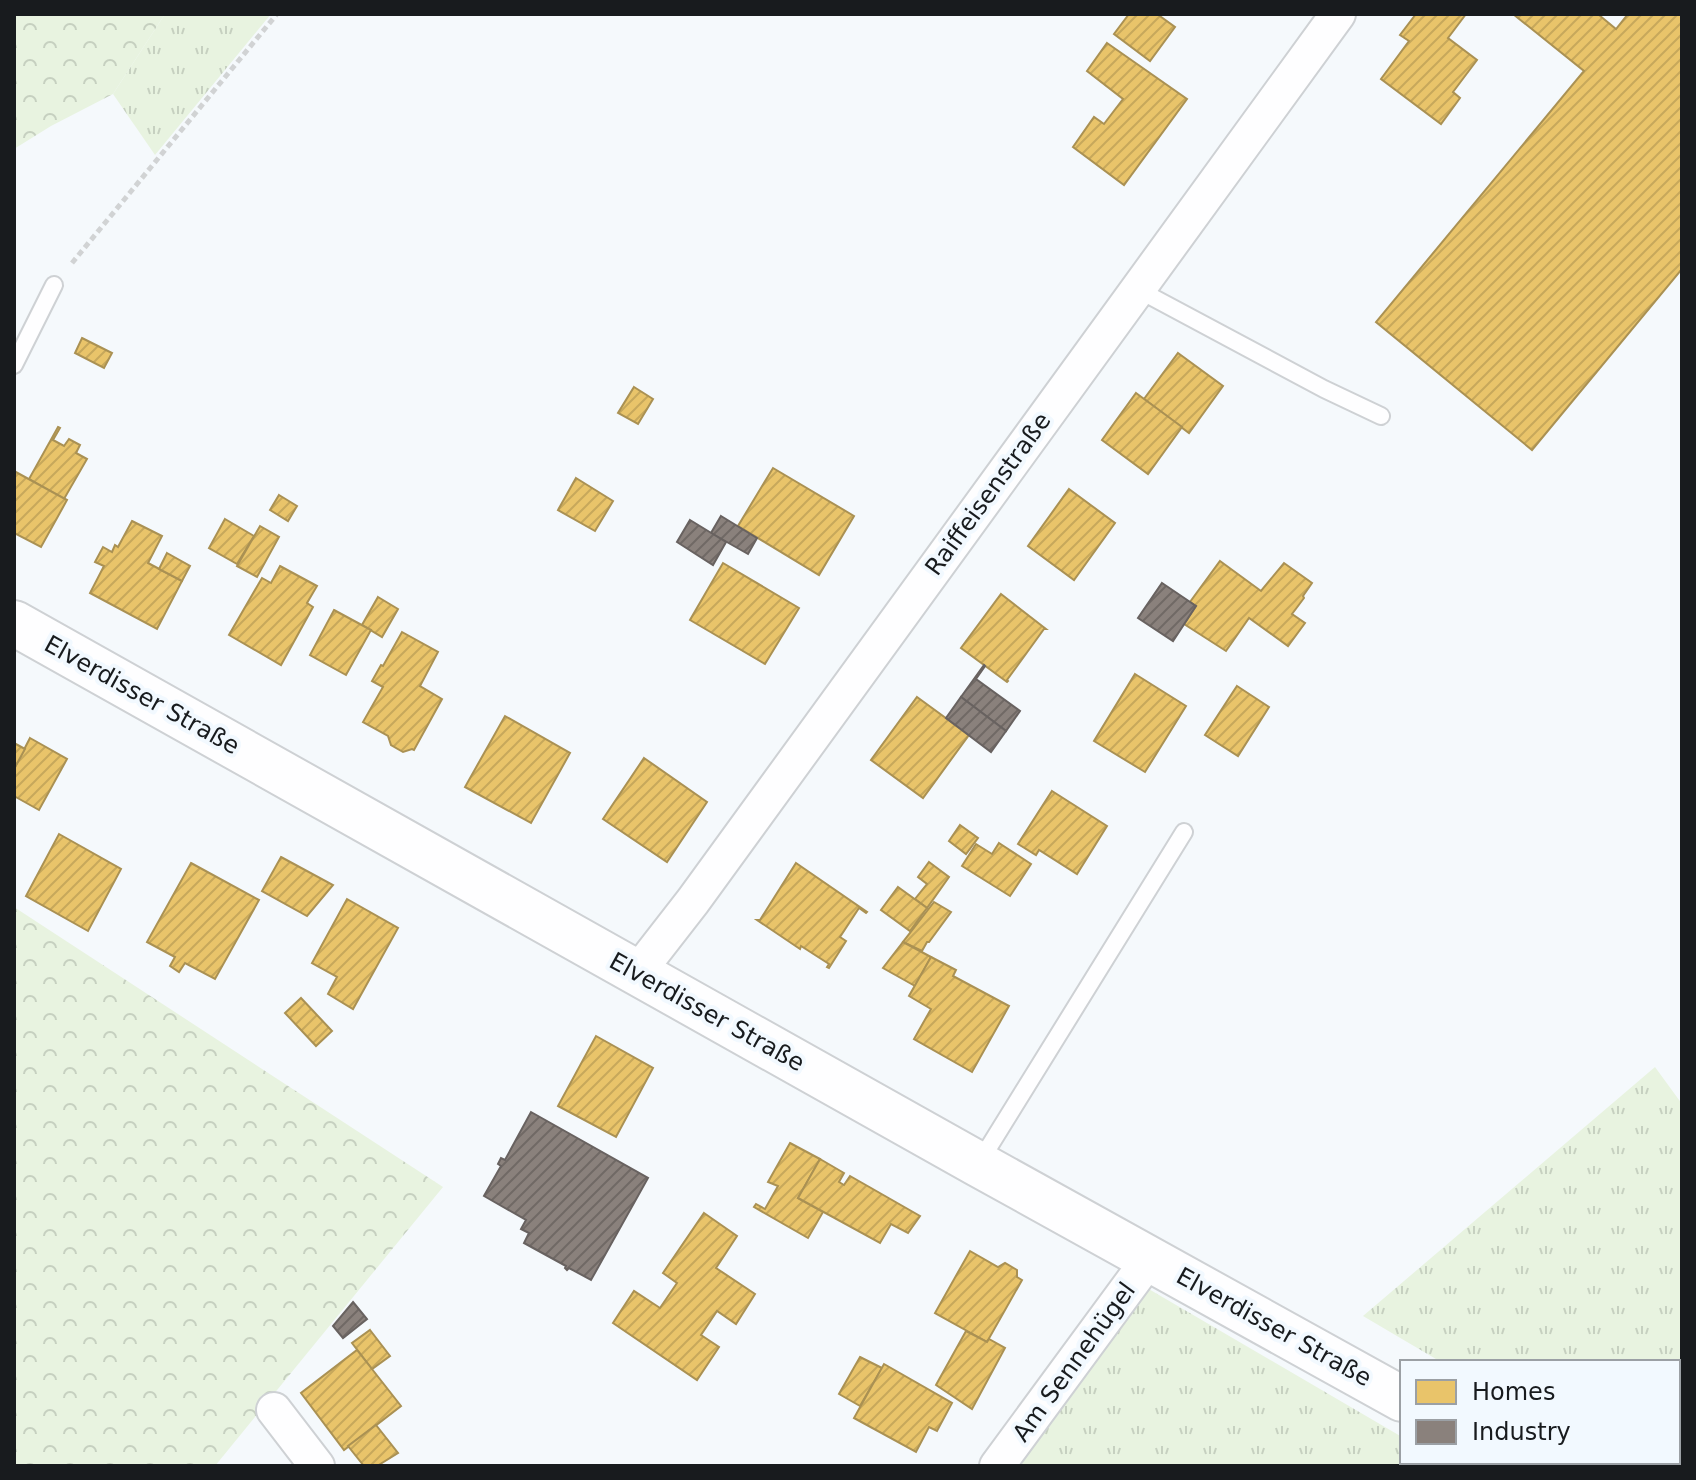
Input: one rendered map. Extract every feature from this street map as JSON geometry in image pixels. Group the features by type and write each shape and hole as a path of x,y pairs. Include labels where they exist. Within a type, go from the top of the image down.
{"main road":[{"name":"Elverdisser Straße","path":"14,623 1400,1398"}],"street":[{"name":"Raiffeisenstraße","path":"637,973 693,901 1338,14"},
{"name":"Am Sennehügel","path":"997,1466 1150,1258"},
{"path":"274,1410 317,1466"}],"lane":[{"path":"14,365 54,285"},
{"path":"1137,289 1381,416"},
{"path":"978,1164 1184,832"}],"path":[{"path":"54,285 277,14"}],"green space":[{"path":"14,14 165,14 113,94 14,149"},
{"path":"165,14 271,14 155,155 113,94"},
{"path":"14,907 443,1187 215,1466 14,1466"},
{"path":"1655,1067 1682,1104 1682,1466 1614,1464 1680,1464 1680,1360 1438,1360 1363,1316"},
{"path":"1147,1288 1400,1436 1400,1464 1452,1466 1016,1466"}],"building: Homes":[{"path":"1129,14 1157,14 1175,27 1150,61 1114,34"},
{"path":"1416,14 1466,14 1448,38 1477,60 1453,92 1460,98 1441,124 1381,79 1409,41 1400,35"},
{"path":"1513,14 1600,14 1616,29 1628,14 1682,14 1682,269 1532,450 1376,322 1584,71"},
{"path":"1107,43 1187,99 1124,185 1073,147 1094,117 1104,124 1123,99 1087,71"},
{"path":"82,338 112,353 104,368 75,353"},
{"path":"1178,353 1223,386 1189,433 1144,399"},
{"path":"634,387 653,399 638,424 618,413"},
{"path":"1136,393 1182,427 1148,474 1102,440"},
{"path":"58,427 53,440 64,446 69,439 80,445 76,453 87,459 64,499 29,479"},
{"path":"773,468 854,516 819,575 738,526"},
{"path":"14,471 67,500 41,547 14,533"},
{"path":"576,478 613,501 595,531 558,510"},
{"path":"1069,489 1115,523 1074,580 1028,546"},
{"path":"279,495 297,506 288,521 270,510"},
{"path":"225,519 254,536 237,564 209,548"},
{"path":"132,521 162,536 148,563 182,581 157,629 90,593 104,566 95,562 103,547 112,552 115,545 118,547"},
{"path":"260,526 279,537 257,577 237,566"},
{"path":"167,553 190,566 182,581 159,569"},
{"path":"1220,561 1261,591 1284,563 1312,583 1292,614 1305,623 1288,646 1249,618 1226,651 1184,624 1196,606 1190,602"},
{"path":"723,563 799,608 765,664 690,620"},
{"path":"280,566 317,586 307,603 313,607 281,665 229,635 262,578 271,583"},
{"path":"1001,594 1046,629 1007,682 961,648"},
{"path":"378,597 398,609 382,637 362,625"},
{"path":"334,610 371,630 346,675 310,655"},
{"path":"402,632 438,652 420,686 442,699 414,750 403,752 391,745 388,736 363,722 383,687 372,681"},
{"path":"1135,674 1186,706 1145,772 1094,741"},
{"path":"1237,686 1269,707 1238,756 1205,735"},
{"path":"917,697 969,735 923,798 871,760"},
{"path":"505,716 570,753 531,823 465,787"},
{"path":"30,738 67,759 39,810 14,796 14,769"},
{"path":"14,743 25,749 14,769"},
{"path":"644,758 707,802 667,862 603,819"},
{"path":"1052,791 1107,826 1077,874 1039,850 1036,855 1018,844"},
{"path":"960,825 978,838 966,854 949,841"},
{"path":"59,834 121,869 88,931 26,896"},
{"path":"999,843 1031,864 1010,896 962,866 976,844 992,854"},
{"path":"281,857 333,885 307,916 262,891"},
{"path":"929,862 949,877 927,908 915,899 927,884 918,877"},
{"path":"191,863 259,900 215,979 185,963 179,972 170,966 175,957 147,942"},
{"path":"796,863 867,912 859,908 840,937 846,941 829,968 829,964 757,920 760,920"},
{"path":"898,887 927,908 910,931 881,910"},
{"path":"347,899 398,928 353,1009 328,994 337,977 312,963"},
{"path":"934,902 951,912 929,942 922,951 903,942"},
{"path":"903,942 931,957 915,986 883,968"},
{"path":"931,957 956,970 953,976 1009,1006 972,1072 914,1039 931,1009 909,996"},
{"path":"301,998 332,1031 316,1046 285,1013"},
{"path":"596,1036 653,1068 616,1137 558,1106"},
{"path":"790,1143 820,1159 798,1198 823,1212 808,1238 754,1207 756,1204 765,1209 778,1186 768,1182"},
{"path":"820,1159 844,1173 839,1182 844,1185 850,1176 920,1216 908,1233 891,1224 880,1243 798,1198"},
{"path":"704,1213 737,1236 716,1268 755,1294 736,1324 717,1311 701,1335 719,1347 697,1380 613,1323 634,1291 660,1308 677,1283 663,1273"},
{"path":"970,1251 998,1267 1005,1263 1017,1270 1017,1277 1022,1280 987,1342 935,1313"},
{"path":"370,1330 390,1356 372,1369 352,1343"},
{"path":"966,1331 1005,1348 972,1409 936,1385"},
{"path":"357,1350 401,1406 344,1450 301,1393"},
{"path":"860,1357 882,1368 860,1406 839,1394"},
{"path":"884,1364 952,1403 937,1431 929,1427 916,1452 854,1418"},
{"path":"376,1425 398,1453 377,1466 364,1466 348,1446"}],"building: Industry":[{"path":"721,516 757,538 748,554 711,533"},
{"path":"690,520 726,542 713,565 677,542"},
{"path":"1162,583 1196,606 1173,641 1138,618"},
{"path":"984,665 976,679 1020,711 1006,731 961,697"},
{"path":"961,697 1006,731 991,752 946,718"},
{"path":"531,1112 648,1178 591,1280 569,1268 567,1270 566,1266 524,1243 529,1233 521,1229 526,1220 484,1196 501,1166 498,1164 501,1158 505,1160"},
{"path":"353,1302 367,1319 343,1338 333,1326"}]}
